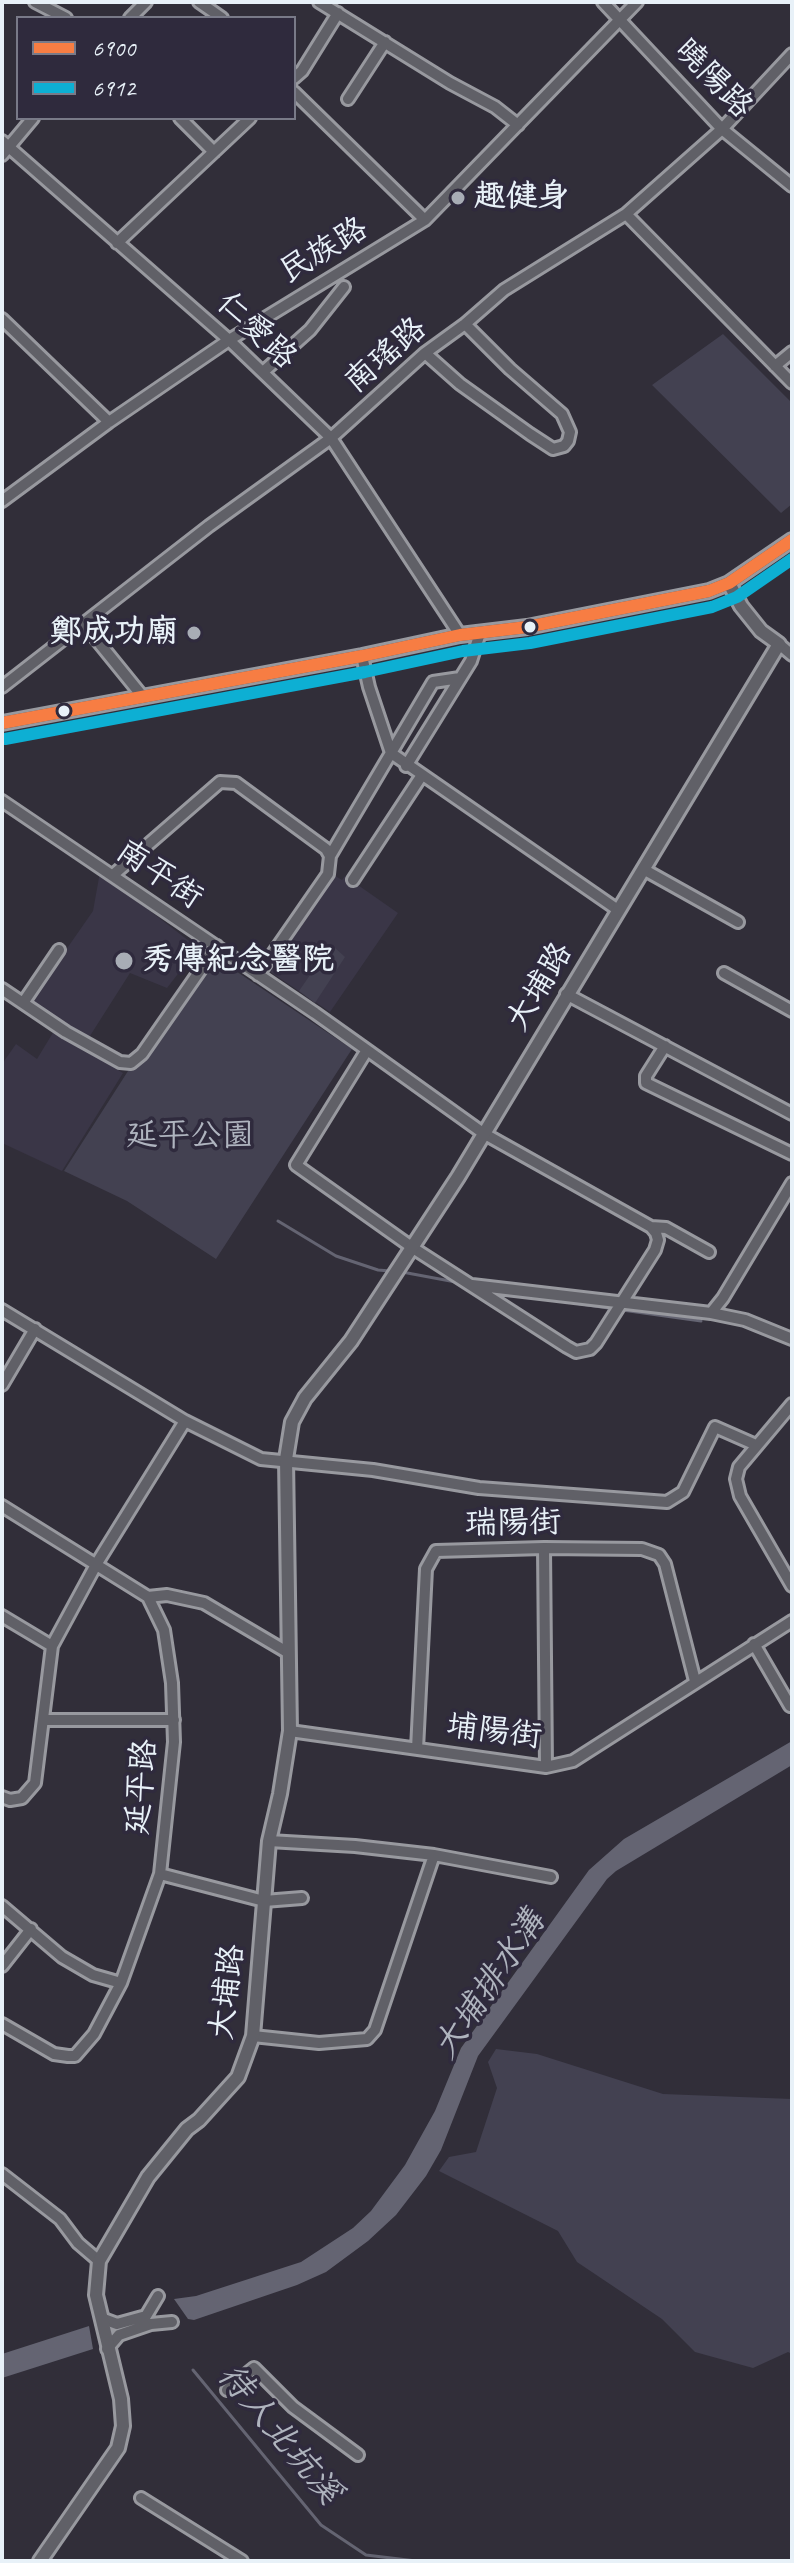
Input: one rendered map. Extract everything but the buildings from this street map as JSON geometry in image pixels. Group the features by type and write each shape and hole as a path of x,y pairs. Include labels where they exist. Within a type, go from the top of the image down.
{"main road":[{"path":"2,723 460,635 527,627 709,591 729,583 792,540"},
{"path":"729,583 741,606 761,631 779,644"},
{"name":"大埔路","path":"40,2561 118,2448 123,2426 121,2399 96,2295 99,2261 156,2167 187,2129 238,2077 253,2036 269,1841 290,1731 286,1459 292,1422 305,1398 341,1354 413,1248 779,644"}],"street":[{"path":"35,2 62,16"},
{"path":"199,2 219,16"},
{"path":"319,2 450,83 495,107 518,125"},
{"name":"曉陽路","path":"603,2 722,129 792,186"},
{"name":"民族路","path":"2,501 109,422 229,340 425,220 637,2"},
{"path":"296,76 338,13"},
{"path":"348,99 385,42"},
{"name":"南瑤路","path":"2,687 209,526 331,438 425,353 504,290 626,214 722,129 792,54"},
{"path":"296,94 425,220"},
{"path":"4,148 31,120"},
{"path":"182,120 214,152"},
{"path":"117,243 248,120"},
{"name":"仁愛路","path":"4,148 229,340 331,438 460,635"},
{"path":"626,214 792,383"},
{"path":"263,372 310,330 344,287"},
{"path":"2,319 109,422"},
{"path":"425,353 460,384 553,449 564,446 570,432 562,414 465,324"},
{"path":"775,366 792,352"},
{"path":"83,623 143,697"},
{"path":"406,766 471,661 480,633"},
{"path":"779,644 792,655"},
{"path":"362,656 391,753 618,910"},
{"path":"258,975 328,874 330,856 433,682 460,678"},
{"path":"353,880 422,775"},
{"path":"113,875 220,782 236,783 326,849 330,856"},
{"name":"南平街","path":"3,802 217,946 483,1133 651,1227 666,1228 709,1252"},
{"path":"643,869 738,922"},
{"path":"2,989 66,1032 120,1062 131,1063 142,1054 217,946"},
{"path":"23,1003 59,950"},
{"path":"724,973 792,1011"},
{"path":"566,994 792,1114"},
{"path":"665,1046 646,1076 646,1083 792,1154"},
{"path":"367,1050 296,1165 413,1248 576,1352 590,1349 596,1343 655,1250 658,1240 651,1227"},
{"path":"711,1313 792,1183"},
{"path":"470,1285 711,1313 745,1320 792,1339"},
{"path":"2,1310 185,1421 261,1459 286,1459 373,1470 479,1488 667,1502 683,1492 715,1427 756,1445"},
{"path":"2,1385 35,1329"},
{"path":"792,1404 739,1467 737,1487 792,1586"},
{"path":"2,1797 10,1800 22,1798 35,1783 52,1646 97,1563 185,1421"},
{"path":"2,1506 148,1597 167,1595 204,1603 287,1652"},
{"path":"544,1548 546,1767"},
{"name":"瑞陽街","path":"417,1749 426,1569 436,1551 642,1549 659,1555 665,1564 695,1681"},
{"name":"延平路","path":"2,2024 54,2054 75,2056 94,2034 121,1983 160,1874 174,1720 164,1630 148,1597"},
{"path":"2,1616 52,1646"},
{"name":"埔陽街","path":"290,1731 546,1767 573,1761 792,1621"},
{"path":"754,1644 790,1706"},
{"path":"44,1720 174,1720"},
{"path":"269,1841 434,1855 551,1877"},
{"path":"253,2036 319,2043 367,2039 375,2030 434,1855"},
{"path":"160,1874 264,1901 302,1898"},
{"path":"2,1906 62,1957 93,1975 121,1983"},
{"path":"2,1966 31,1929"},
{"path":"2,2174 60,2219 78,2243 99,2261"},
{"path":"101,2318 117,2324 146,2316 158,2296"},
{"path":"107,2349 119,2335 151,2324 172,2322"},
{"path":"227,2390 254,2368 293,2407 358,2455"},
{"path":"141,2498 242,2561"}],"shaded area":[{"name":"秀傳紀念醫院","path":"100,872 198,948 167,988 130,973 88,1039 29,1003 93,911"},
{"name":"秀傳紀念醫院","path":"332,874 342,880 345,876 398,913 330,1012 266,969"},
{"name":"秀傳紀念醫院","path":"54,1031 123,1073 62,1171 2,1143 2,1064 16,1044 37,1059"}],"green space":[{"path":"723,334 792,403 792,504 781,513 652,385"},
{"path":"334,947 345,957 315,1003 299,991 328,949"},
{"name":"延平公園","path":"215,957 352,1049 216,1259 127,1201 64,1171 128,1071 135,1069"},
{"path":"496,2049 537,2054 663,2094 792,2099 792,2354 788,2352 753,2368 695,2352 662,2319 577,2262 558,2231 439,2171 449,2157 476,2152 497,2088 488,2062"}],"water":[{"path":"792,1741 792,1765 607,1879 478,2056 441,2150 426,2176 396,2215 368,2241 326,2272 297,2285 194,2320 188,2319 174,2299 196,2296 301,2262 353,2228 371,2211 405,2165 435,2111 461,2048 589,1870 624,1839"},
{"path":"89,2326 93,2349 2,2378 2,2354"}],"waterway":[{"path":"278,1221 336,1256 390,1271"},
{"path":"402,1272 461,1283"},
{"path":"527,1296 615,1309"},
{"path":"622,1310 701,1321"},
{"name":"待人北坑溪","path":"193,2370 321,2525 366,2555 416,2561"}],"transit line":[{"name":"6900","path":"2,723 460,635 527,627 709,591 729,583 792,540"},
{"name":"6912","path":"5,739 463,651 530,643 712,607 737,597 792,559"}],"place":[{"name":"趣健身","path":"458,198"},
{"name":"鄭成功廟","path":"194,633"},
{"name":"秀傳紀念醫院","path":"124,961"}],"water label":[{"name":"大埔排水溝","path":"490,1985"}]}
